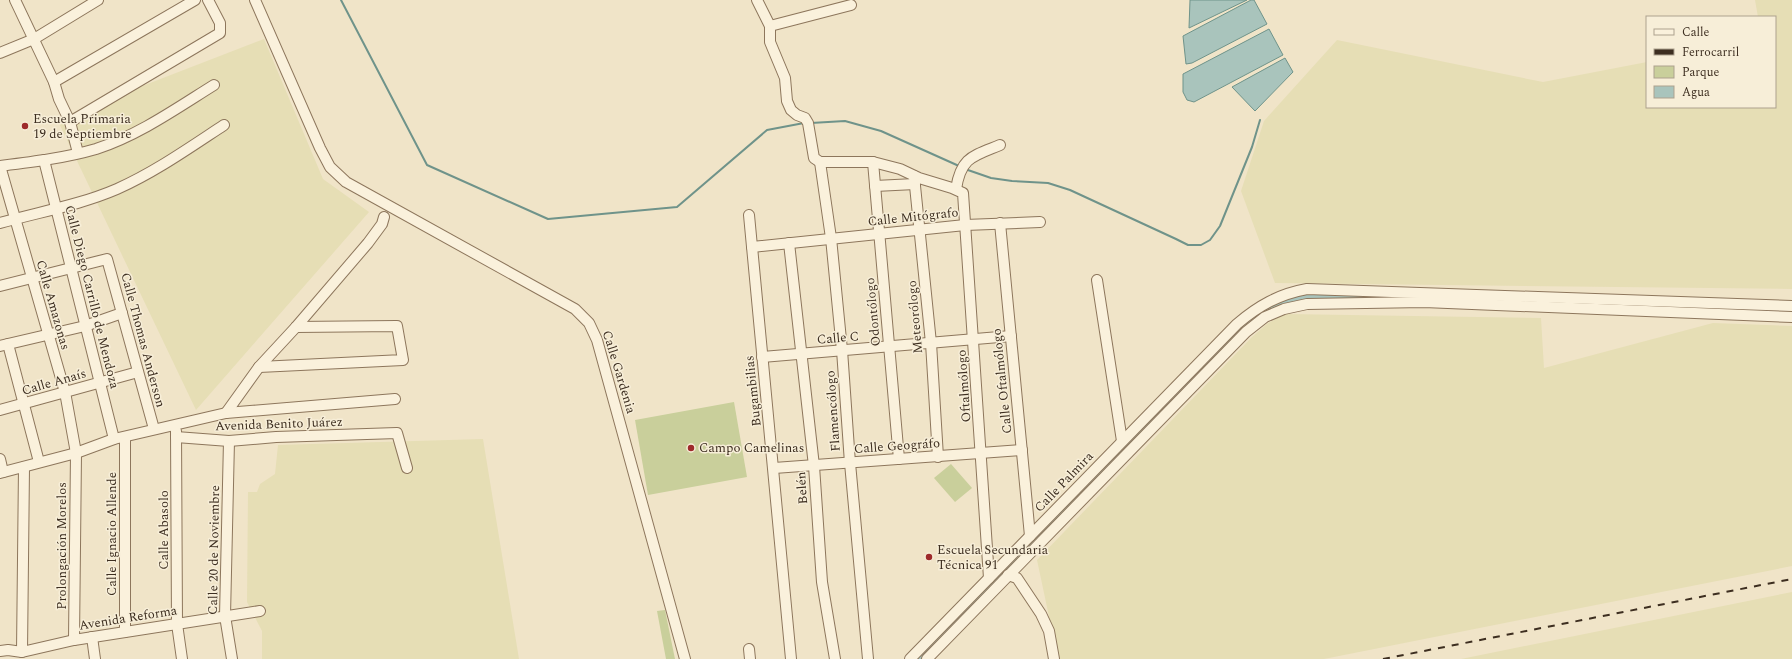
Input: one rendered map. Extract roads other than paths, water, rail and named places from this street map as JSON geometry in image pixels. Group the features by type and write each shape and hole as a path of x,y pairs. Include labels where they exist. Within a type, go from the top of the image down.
{"street":[{"path":"15,0 54,82 59,99 70,122 78,153"},
{"path":"0,53 34,39 98,0"},
{"path":"54,82 195,0"},
{"path":"70,122 220,33 220,23 208,0"},
{"name":"Calle Gardenia","path":"255,0 320,148 330,167 346,182 575,309 589,323 597,340 684,659"},
{"path":"757,0 770,26 851,5"},
{"name":"Flamencólogo","path":"770,26 770,42 786,78 787,101 791,110 797,115 805,118 808,123 814,158 820,162 831,238 842,350 850,463 868,659"},
{"path":"0,166 44,160 102,146 145,126 214,85"},
{"path":"0,223 56,208 115,189 152,172 224,125"},
{"path":"875,186 914,180 959,191 963,168 970,158 1000,145"},
{"name":"Calle Diego Carrillo de Mendoza","path":"44,160 114,439"},
{"path":"820,162 873,162 900,169 914,180"},
{"name":"Odontólogo","path":"873,162 878,234 899,459"},
{"name":"Calle Amazonas","path":"0,166 65,392 76,453"},
{"name":"Meteorólogo","path":"914,180 931,343 938,456"},
{"name":"Oftalmólogo","path":"959,191 965,200 965,225 982,453 989,578"},
{"name":"Bugambilias","path":"749,215 791,659"},
{"path":"226,413 259,366 296,328 368,243 382,224 384,217"},
{"name":"Calle Mitógrafo","path":"752,247 965,225 1040,222"},
{"name":"Calle Oftalmólogo","path":"1000,224 1030,536"},
{"name":"Belén","path":"789,242 814,466 822,582 835,659"},
{"name":"Calle Thomas Anderson","path":"71,268 107,259 154,429"},
{"path":"0,286 71,268"},
{"path":"1097,280 1122,441"},
{"name":"Calle Palmira","path":"910,659 969,607 989,578 1237,324 1271,300 1293,291 1307,289 1792,306"},
{"path":"927,659 969,607 1008,575 1246,332 1265,317 1284,309 1307,304 1424,302 1792,317"},
{"path":"39,462 25,403 4,345 85,326 122,313"},
{"path":"259,366 403,360 397,326 296,328"},
{"name":"Calle C","path":"762,357 1011,336"},
{"name":"Calle Anaís","path":"0,410 138,372"},
{"name":"Avenida Benito Juárez","path":"2,472 76,453 114,439 226,413 395,399"},
{"path":"175,424 176,437"},
{"name":"Avenida Benito Juárez","path":"176,437 228,441 276,437 397,433 407,468"},
{"name":"Calle Ignacio Allende","path":"125,437 125,632"},
{"name":"Calle Abasolo","path":"176,437 177,624 182,659"},
{"name":"Calle 20 de Noviembre","path":"228,441 226,616 232,659"},
{"name":"Calle Geográfo","path":"774,468 1022,450"},
{"name":"Prolongación Morelos","path":"74,640 76,453"},
{"path":"0,459 2,472"},
{"path":"22,652 24,467"},
{"path":"1008,575 1017,578 1041,614 1049,631 1054,659"},
{"name":"Avenida Reforma","path":"6,653 22,652 92,637 260,611"},
{"path":"92,637 96,659"}],"water":[{"path":"1190,0 1247,0 1189,28"},
{"path":"1251,0 1254,0 1267,24 1192,63 1186,64 1183,36"},
{"path":"1269,29 1283,55 1194,102 1187,100 1183,92 1183,74"},
{"path":"1285,58 1293,72 1255,111 1232,87"}],"waterway":[{"path":"341,0 427,165 548,219 677,207 767,130 804,123"},
{"path":"965,169 991,178 1048,183 1070,190 1188,245 1201,245 1210,240 1220,226 1252,147 1260,120"},
{"path":"811,123 845,121 881,131 959,166"},
{"path":"918,659 1235,334 1261,311 1304,296 1377,298"}],"railway":[{"path":"1383,659 1792,579"}],"place":[{"name":"Escuela Primaria 19 de Septiembre","path":"25,126"},
{"name":"Campo Camelinas","path":"691,448"},
{"name":"Escuela Secundaria Técnica 91","path":"929,557"}]}
